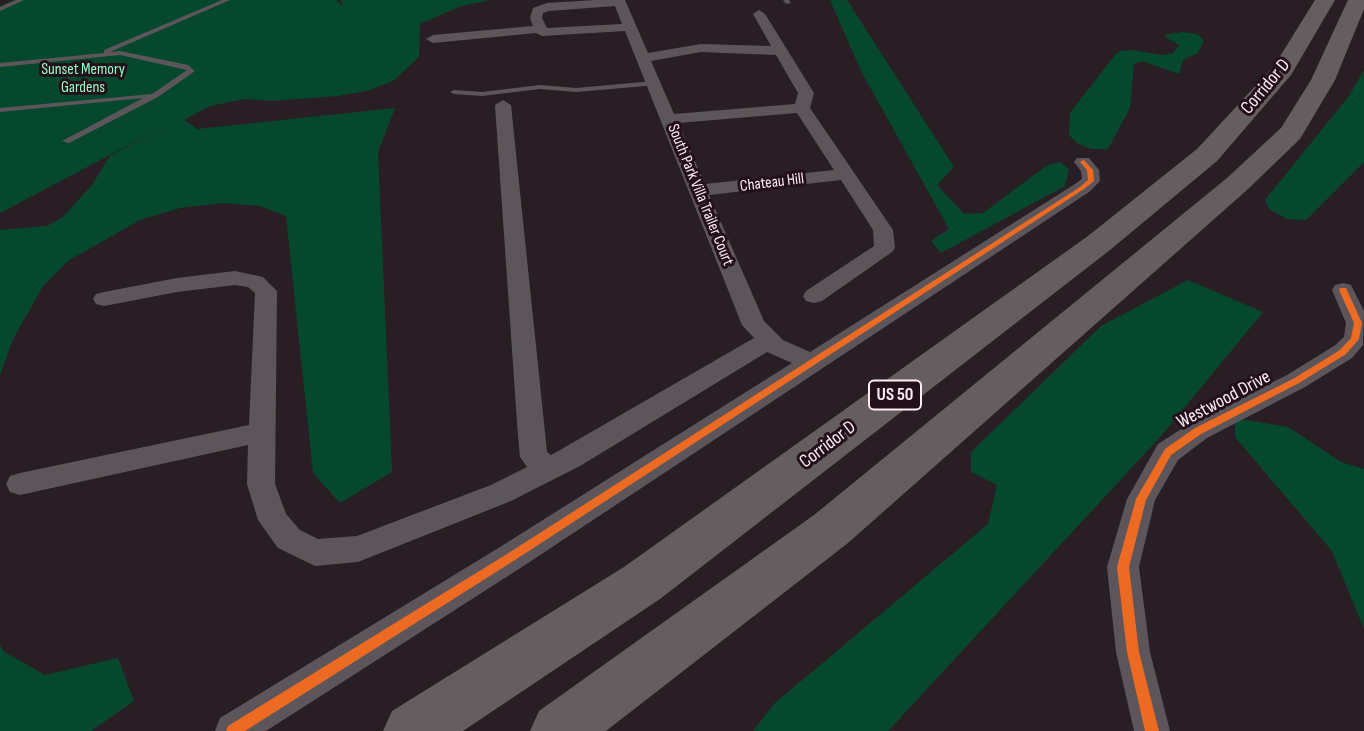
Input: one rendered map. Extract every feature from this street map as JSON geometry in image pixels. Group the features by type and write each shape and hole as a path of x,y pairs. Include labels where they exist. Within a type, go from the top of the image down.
{"highway":[{"name":"Corridor D","path":"412,731 642,583 1099,243 1207,155 1283,70 1325,0"},
{"name":"Corridor D","path":"559,731 831,528 1237,184 1290,133 1323,80 1358,0"}],"street":[{"name":"South Park Villa Trailer Court","path":"620,1 754,325 775,346 811,362"},
{"path":"620,1 540,9 536,18 542,32 631,27"},
{"path":"759,14 806,93 802,108 883,230 886,248 814,296"},
{"path":"433,39 541,29"},
{"path":"644,58 701,48 779,51"},
{"path":"503,105 531,436 534,457 548,469"},
{"path":"669,119 802,108"},
{"path":"233,731 1091,181 1090,170 1083,162"},
{"name":"Chateau Hill","path":"698,190 746,187 846,174"},
{"path":"104,299 177,285 235,278 255,282 266,291 261,484 273,520 289,539 315,553 358,549 501,493 548,469 769,340"},
{"name":"Westwood Drive","path":"1153,731 1133,652 1123,568 1140,499 1168,452 1198,431 1296,382 1343,352 1355,339 1359,323 1343,290"},
{"path":"20,484 262,432"}],"lane":[{"path":"0,9 21,0"},
{"path":"103,54 108,49 227,0"},
{"path":"0,65 103,54 145,57 188,67 191,71 155,95 66,141"},
{"path":"454,92 482,93 540,87 576,90 654,83"},
{"path":"0,110 155,95"}],"green space":[{"name":"Sunset Memory Gardens","path":"14,0 336,0 343,6 341,0 491,0 461,6 420,24 419,57 393,81 367,91 337,96 272,101 245,99 210,106 184,120 197,129 395,108 378,152 392,472 340,503 313,473 286,216 260,206 224,203 180,208 140,220 68,261 43,286 12,341 0,375 0,230 47,226 63,217 92,185 110,156 163,127 0,213 0,6"},
{"path":"830,0 847,0 954,167 937,185 964,214 983,213 1046,166 1059,162 1069,169 1065,186 941,253 931,241 949,229 861,71"},
{"path":"1183,32 1197,34 1204,40 1198,53 1183,60 1179,74 1142,61 1134,64 1130,108 1108,149 1091,149 1077,143 1069,135 1070,113 1115,55 1120,51 1131,50 1162,55 1173,53 1179,45 1163,35"},
{"path":"1364,70 1364,162 1306,220 1287,219 1269,209 1265,200 1349,96"},
{"path":"1188,280 1263,312 1162,435 888,731 753,731 775,703 988,524 997,485 971,472 971,452 1101,326"},
{"path":"1235,418 1288,427 1341,462 1364,469 1364,629 1332,551 1235,437"},
{"path":"0,644 3,651 45,675 118,658 134,701 91,731 0,731"}],"cycle path":[{"path":"233,731 511,557 1082,188 1091,181 1090,170 1083,162"},
{"path":"1152,731 1133,652 1123,567 1141,499 1168,452 1198,431 1296,381 1343,352 1355,339 1358,323 1343,290"}]}
